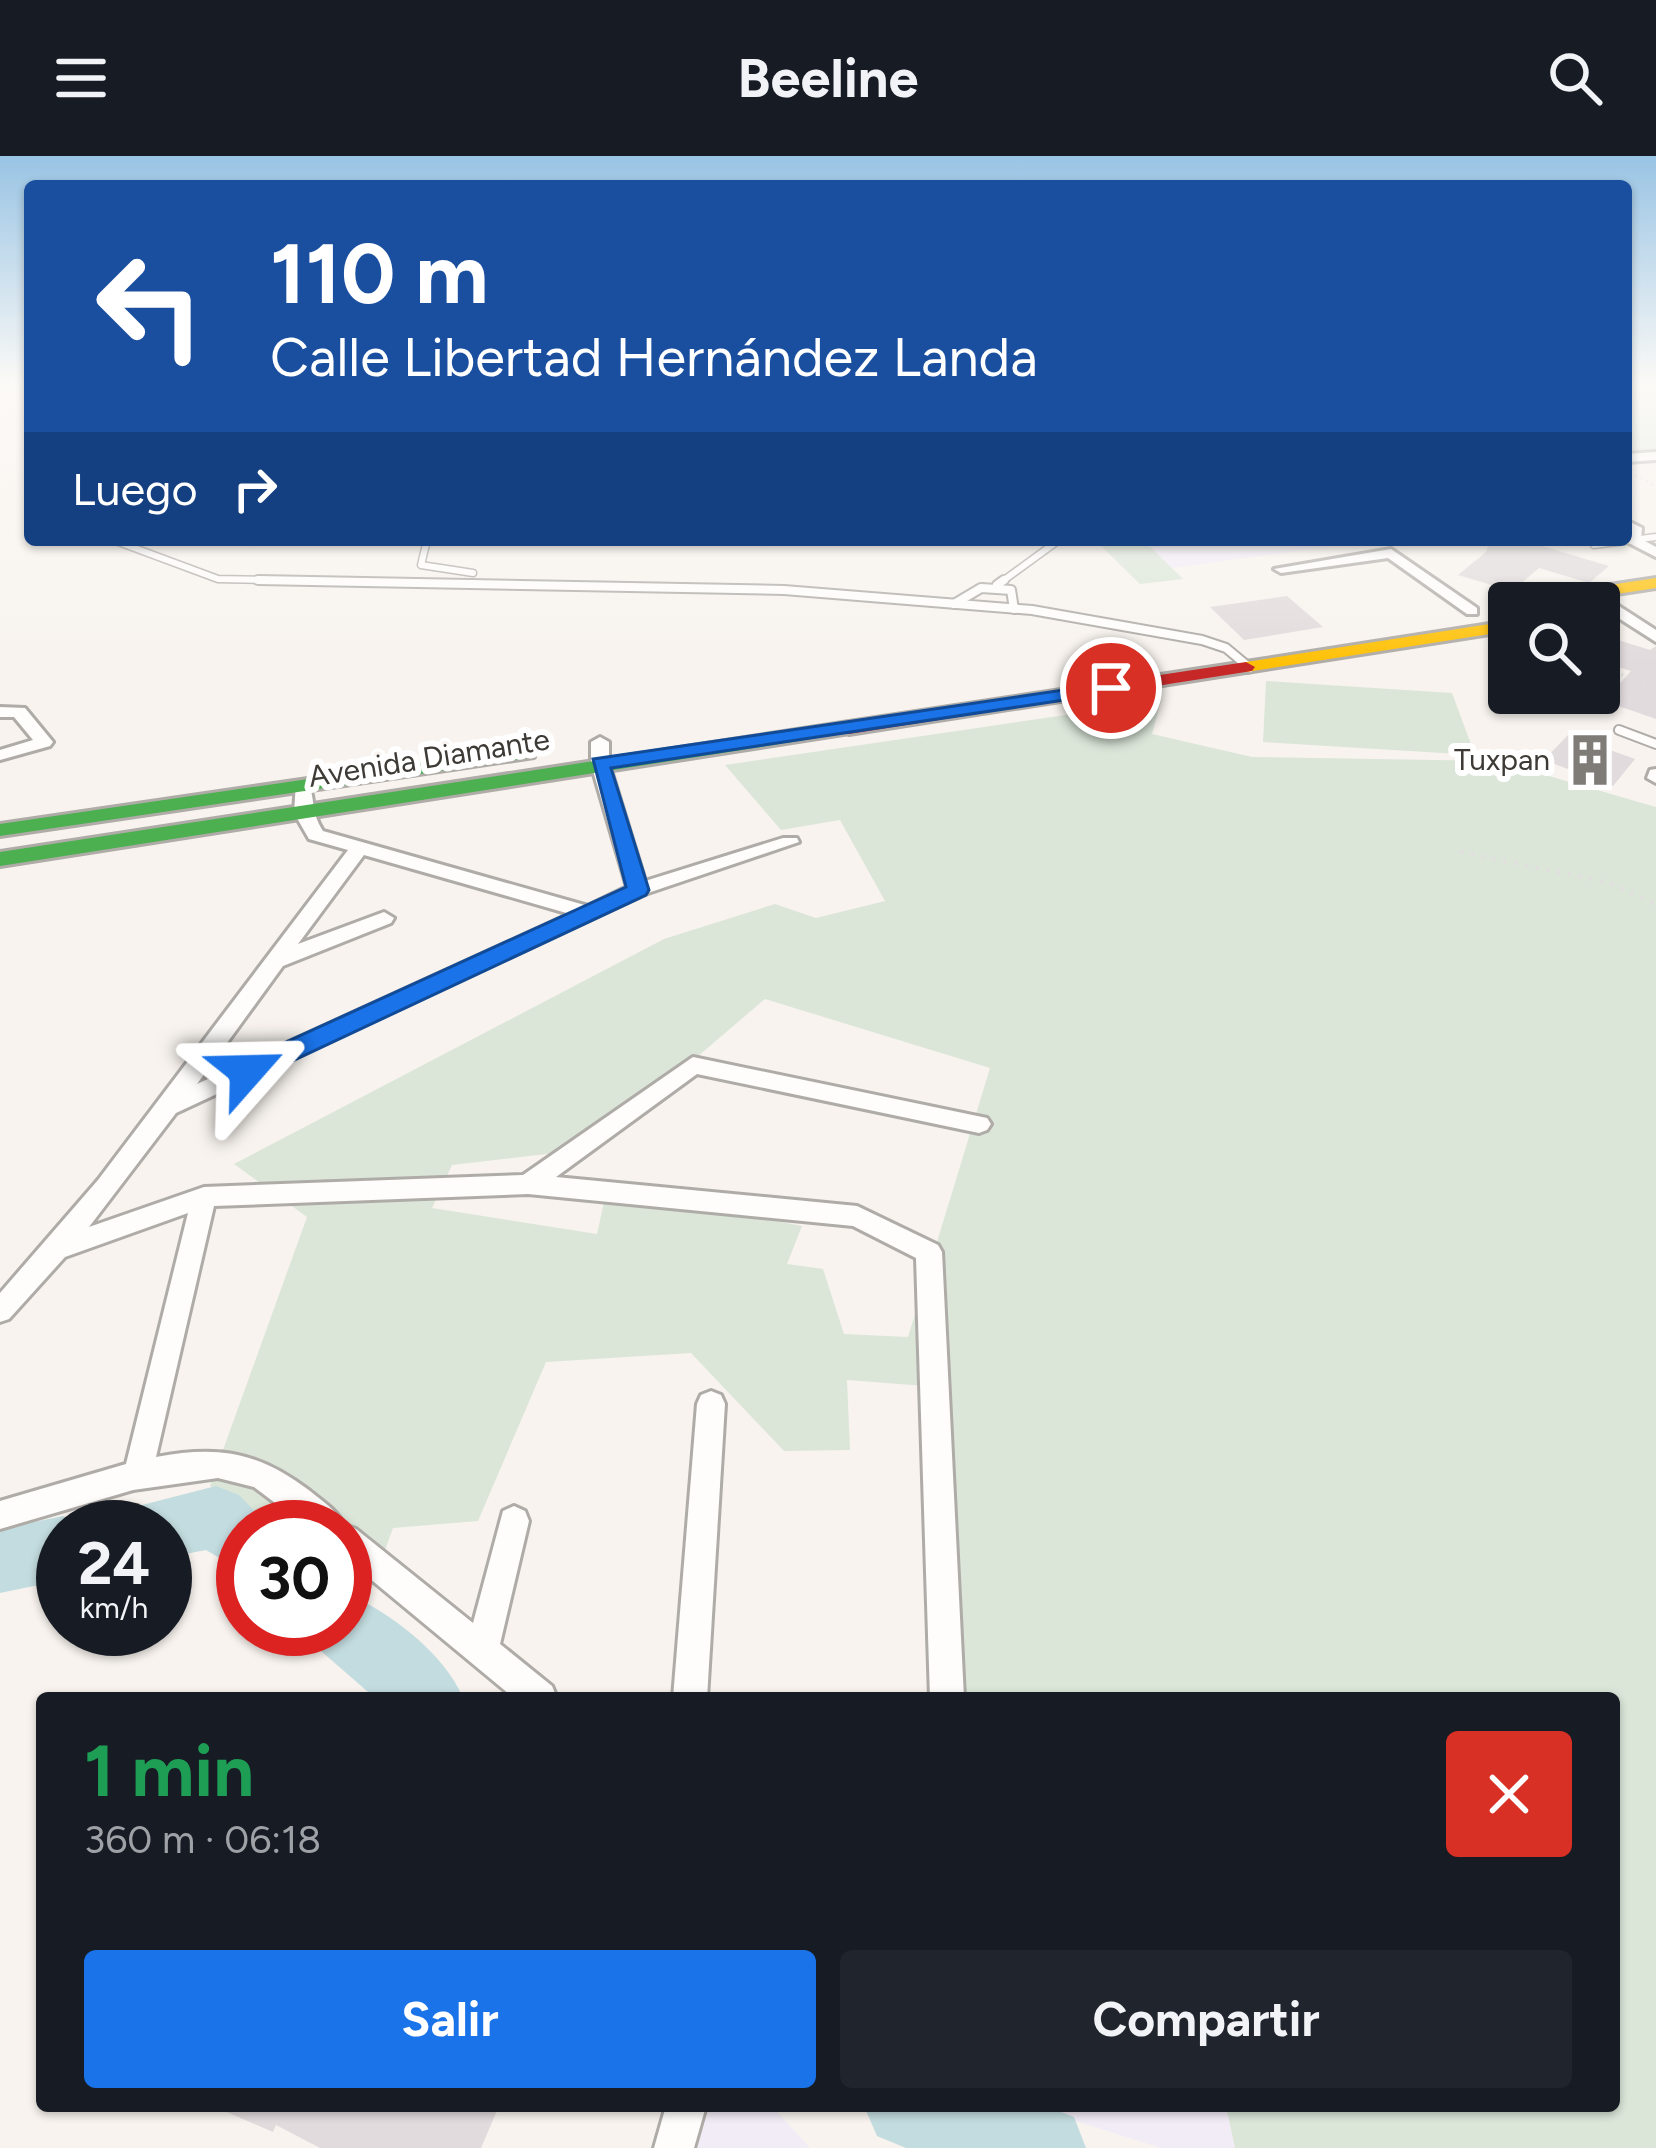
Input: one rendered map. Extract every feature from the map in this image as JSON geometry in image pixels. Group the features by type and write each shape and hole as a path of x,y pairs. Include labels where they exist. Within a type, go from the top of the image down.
{"main road":[{"path":"1620,597 1656,583"},
{"path":"1620,604 1656,603"},
{"name":"Avenida Diamante","path":"0,859 303,799 1488,608"},
{"path":"1392,622 1415,641"},
{"name":"Avenida Diamante","path":"600,753 1250,668 1488,629"},
{"name":"Avenida Diamante","path":"0,830 303,799"}],"street":[{"path":"1632,528 1637,531 1634,540 1656,553"},
{"path":"1281,569 1391,554 1472,611"},
{"path":"1620,616 1656,637"},
{"path":"0,712 19,712 44,742 0,755"},
{"path":"600,753 638,890"},
{"path":"303,799 316,835 591,913"},
{"path":"161,1111 638,890 790,842"},
{"path":"0,1311 63,1247 275,961 328,881 358,850"},
{"path":"275,961 383,918"},
{"path":"529,1184 693,1065 979,1124"},
{"path":"63,1247 204,1196 529,1184 857,1216 929,1252 947,1692"},
{"path":"137,1478 204,1196"},
{"path":"690,1692 712,1404"},
{"path":"0,1515 137,1478 221,1463 280,1486 297,1500"},
{"path":"482,1651 514,1521"},
{"path":"372,1561 533,1692"},
{"path":"674,2148 684,2112"}],"lane":[{"path":"1634,540 1656,537"},
{"path":"130,546 218,578 784,590 1013,609 1226,648 1250,668"},
{"path":"426,546 421,565 508,581"},
{"path":"997,585 1051,546"},
{"path":"954,604 982,586 997,585 1011,590 1013,609"},
{"path":"1619,730 1656,744"}],"path":[{"path":"1620,674 1656,687"},
{"path":"1460,852 1610,883 1656,905"}],"shaded area":[{"path":"1101,546 1149,546 1183,579 1140,584"},
{"path":"1149,546 1334,546 1172,568"},
{"path":"1266,681 1452,693 1475,755 1263,742"},
{"path":"1161,701 1152,734 1252,757 1497,761 1656,807 1656,2148 1235,2148 1227,2112 1620,2112 1620,1692 959,1692 925,1386 847,1380 850,1450 784,1451 691,1353 546,1362 478,1521 393,1528 372,1586 372,1500 232,1500 210,1486 307,1217 234,1164 664,939 775,904 816,918 885,901 840,820 781,830 725,765","holes":["765,999 990,1068 908,1337 844,1334 823,1269 787,1264 802,1226 607,1188 597,1234 432,1208 452,1165 589,1149"]},
{"path":"694,2112 777,2112 810,2148 685,2148"},
{"path":"1047,2112 1227,2112 1235,2148 1161,2148"}],"building":[{"path":"1488,546 1542,546 1609,566 1590,582 1539,568 1523,582 1488,584 1458,575"},
{"path":"1287,596 1323,627 1244,640 1210,607"},
{"path":"1620,641 1650,650 1656,646 1656,719 1620,707 1620,683 1631,671 1620,668"},
{"name":"Tuxpan","path":"1568,735 1635,759 1613,786 1544,760"},
{"path":"227,2112 496,2112 481,2148 320,2148 276,2125 273,2132"}],"waterway":[{"path":"192,1522 216,1517"},
{"path":"0,1561 36,1554"},
{"path":"372,1650 421,1692"},
{"path":"926,2112 1043,2148"}],"traffic: fast":[{"path":"0,859 849,728"},
{"path":"0,830 527,753"}],"traffic: slow":[{"path":"1620,588 1656,583"},
{"path":"1246,667 1488,629"}],"traffic: jam":[{"path":"849,728 1246,667"}],"place":[{"name":"Tuxpan","path":"1590,760"}],"route":[{"path":"247,1071 638,890 600,764 1111,688"}]}
